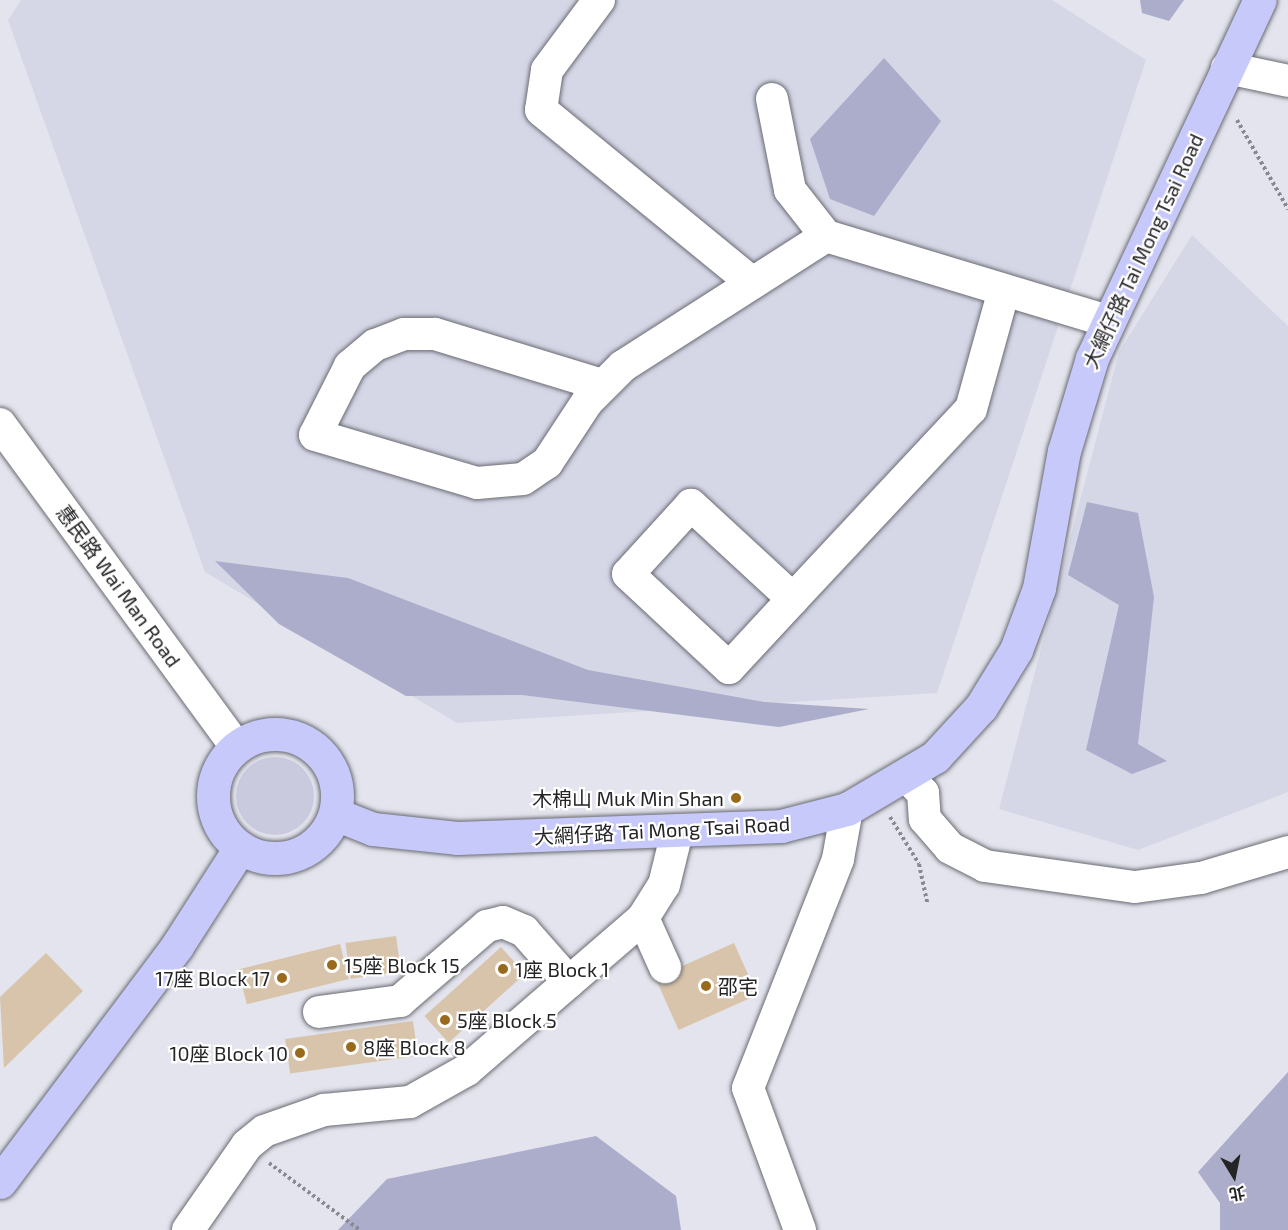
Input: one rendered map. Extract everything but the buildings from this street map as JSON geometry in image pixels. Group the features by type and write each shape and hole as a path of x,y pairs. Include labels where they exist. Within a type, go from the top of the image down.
{"main road":[{"name":"大網仔路 Tai Mong Tsai Road","path":"335,814 373,829 457,838 677,832 781,826 847,809 878,795 908,778 959,734 1016,650 1039,588 1072,418 1107,321 1260,0"},
{"path":"273,735 310,746 334,776 335,814 313,845 296,855 277,858 240,848 226,834 213,798 220,771 237,748 273,735"},
{"path":"0,1182 177,946 240,848"}],"street":[{"path":"595,1 547,70 541,110 752,283"},
{"path":"1227,68 1288,81"},
{"path":"771,99 790,190 826,236 1107,321"},
{"path":"602,385 442,336 404,334 375,345 350,366 315,435 477,483 508,484 547,463 602,385 645,350 826,236"},
{"path":"793,599 691,506 628,574 729,668 971,409 1004,290"},
{"name":"惠民路 Wai Man Road","path":"0,424 237,748"},
{"path":"908,778 923,793 925,819 950,848 985,866 1135,887 1201,878 1288,852"},
{"path":"800,1230 748,1088 838,859 847,809"},
{"path":"188,1230 248,1145 303,1114 389,1108 431,1094 569,982 643,918 664,885 677,832"},
{"path":"643,918 665,967"},
{"path":"319,1012 400,1001 495,923 524,931 569,982"}],"path":[{"path":"1234,115 1288,209"},
{"path":"878,795 919,864 927,903"},
{"path":"248,1145 360,1230"}],"shaded area":[{"path":"21,0 1052,0 1146,60 937,693 457,723 205,572 8,20"},
{"path":"1140,0 1184,0 1169,21 1142,13"},
{"path":"884,58 941,121 874,216 830,199 810,139"},
{"path":"1192,235 1288,326 1288,792 1138,850 999,809 1119,352"},
{"path":"1087,502 1138,513 1154,597 1138,744 1167,761 1132,774 1086,750 1119,605 1068,575"},
{"path":"215,561 348,578 588,670 764,702 869,709 779,727 522,695 406,696 279,624"},
{"path":"267,757 283,757 297,763 308,774 314,788 314,804 308,818 297,829 283,835 267,835 253,829 242,818 236,804 236,788 242,774 253,763"},
{"path":"1288,1072 1288,1230 1220,1230 1220,1203 1198,1172"},
{"path":"596,1136 676,1196 681,1230 338,1230 387,1179"}],"place":[{"name":"木棉山 Muk Min Shan","path":"736,798"},
{"name":"15座 Block 15","path":"332,965"},
{"name":"1座 Block 1","path":"503,969"},
{"name":"17座 Block 17","path":"282,978"},
{"name":"邵宅","path":"706,986"},
{"name":"5座 Block 5","path":"445,1020"},
{"name":"8座 Block 8","path":"351,1047"},
{"name":"10座 Block 10","path":"300,1053"}]}
